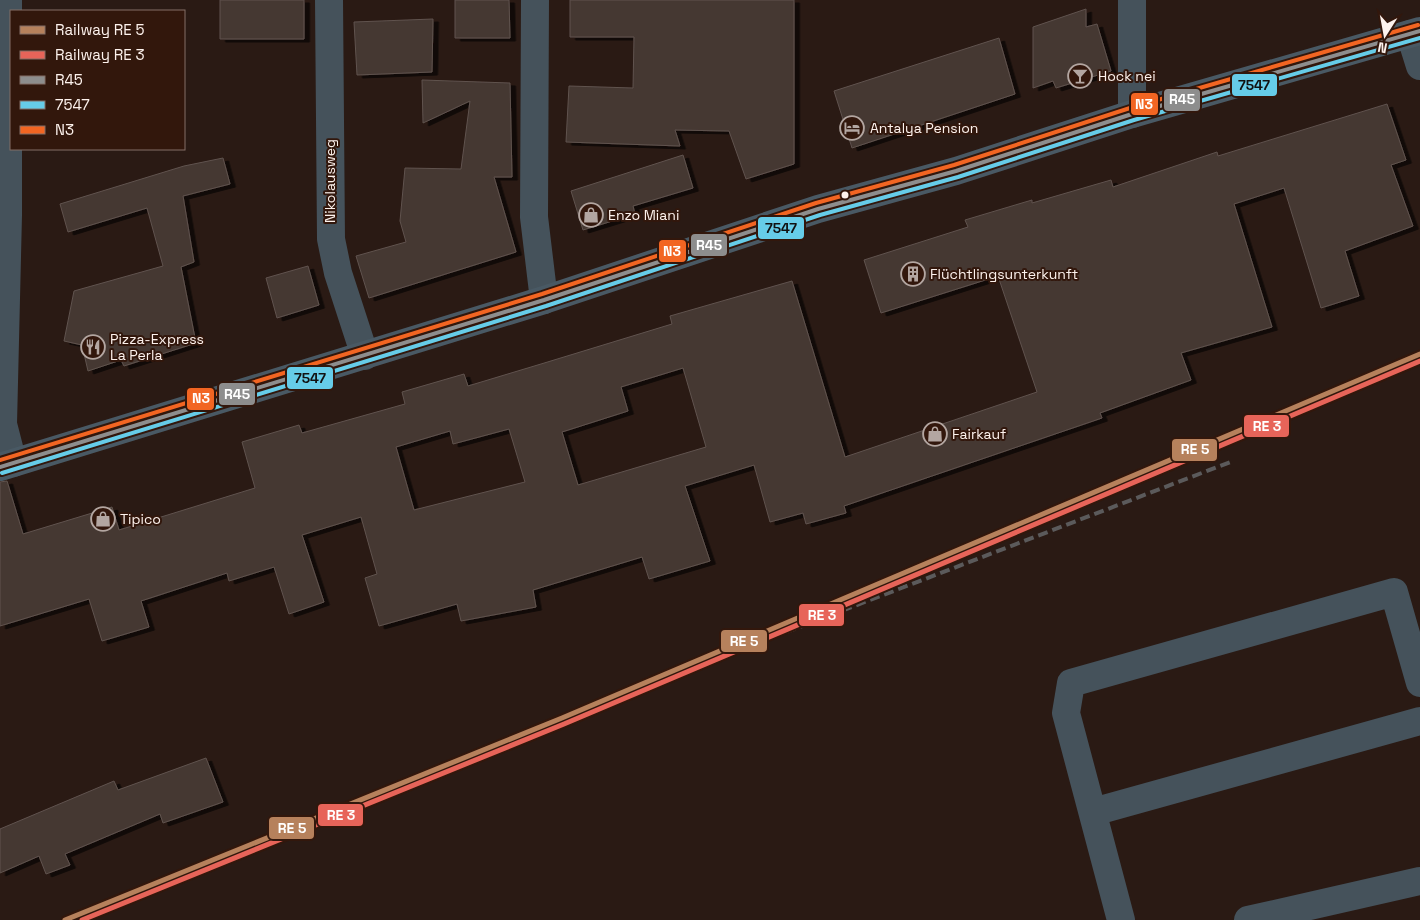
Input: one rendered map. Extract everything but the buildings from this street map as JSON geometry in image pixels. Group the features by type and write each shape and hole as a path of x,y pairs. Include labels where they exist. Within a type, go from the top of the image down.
{"main road":[{"path":"7,465 544,300 818,209 956,170 1132,114 1415,32"}],"street":[{"path":"7,465 3,424 8,0"},
{"name":"Nikolausweg","path":"329,0 330,239 338,273 365,356"},
{"path":"535,0 534,217 544,300"},
{"path":"1132,0 1132,114"},
{"path":"1415,32 1420,66"},
{"path":"1121,920 1066,713 1071,683 1394,592 1420,683"},
{"path":"1093,812 1420,721"},
{"path":"1248,920 1420,881"}],"railway":[{"path":"562,718 1233,461"}],"transit line":[{"name":"N3","path":"0,460 542,294 816,203 954,165 1130,108 1418,25"},
{"name":"R45","path":"0,467 544,300 818,209 956,171 1132,114 1420,31"},
{"name":"7547","path":"2,473 546,306 820,215 958,177 1134,120 1420,38"},
{"path":"65,920 562,718 1420,354"},
{"path":"82,920 564,724 1420,361"}],"place":[{"name":"Hock nei","path":"1080,76"},
{"name":"Antalya Pension","path":"852,128"},
{"name":"Enzo Miani","path":"591,215"},
{"name":"Flüchtlingsunterkunft","path":"913,274"},
{"name":"Pizza-Express La Perla","path":"93,347"},
{"name":"Fairkauf","path":"935,434"},
{"name":"Tipico","path":"103,519"}]}
